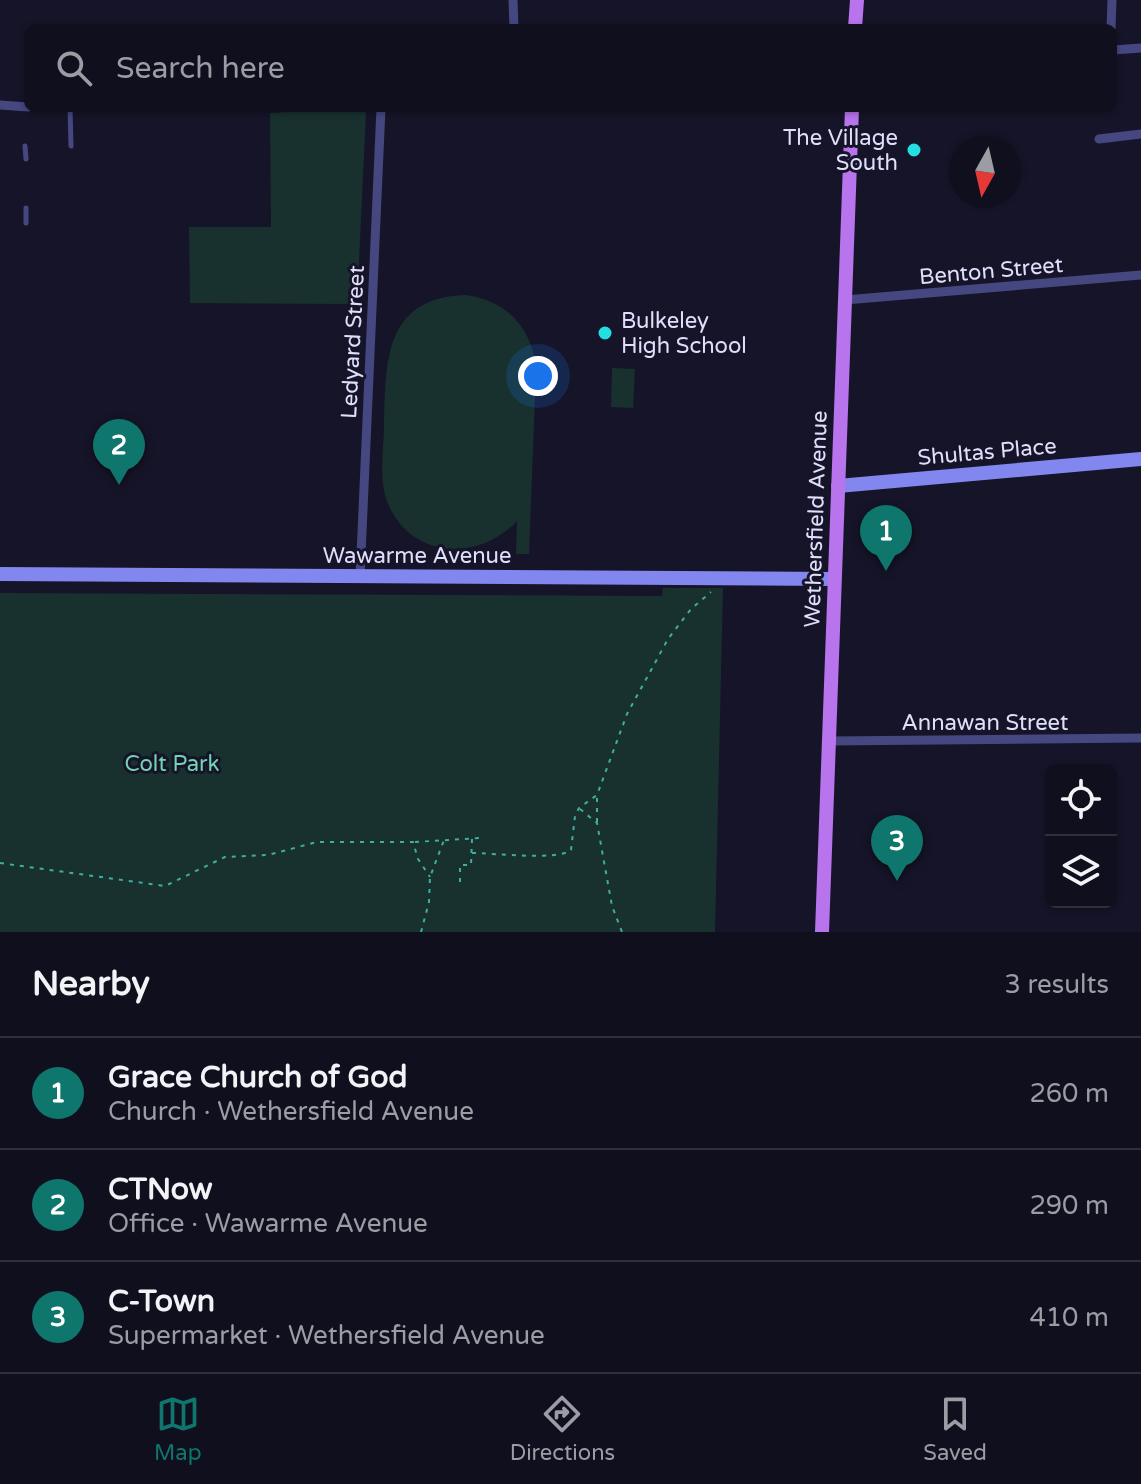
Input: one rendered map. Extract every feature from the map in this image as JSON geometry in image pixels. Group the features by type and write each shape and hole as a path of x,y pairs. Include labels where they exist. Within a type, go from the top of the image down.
{"main road":[{"path":"855,24 857,0"},
{"name":"Wethersfield Avenue","path":"822,932 852,112"}],"street":[{"path":"513,0 514,24"},
{"path":"1111,24 1112,0"},
{"path":"1117,50 1141,48"},
{"path":"0,105 24,107"},
{"name":"Ledyard Street","path":"360,577 381,112"},
{"path":"1099,139 1141,134"},
{"name":"Benton Street","path":"845,300 1141,275"},
{"name":"Shultas Place","path":"838,486 1141,459"},
{"name":"Wawarme Avenue","path":"0,574 834,579"},
{"name":"Annawan Street","path":"829,741 1141,738"}],"lane":[{"path":"70,112 71,146"},
{"path":"25,146 26,159"},
{"path":"26,208 26,223"}],"path":[{"path":"622,932 612,906 597,823 597,795 627,714 668,639 691,609 712,591"},
{"path":"472,853 565,855 574,844 575,816 579,808 597,795"},
{"path":"579,808 597,823"},
{"path":"460,882 460,865 471,865 472,838"},
{"path":"0,863 165,886 225,857 268,855 317,842 479,838"},
{"path":"421,932 429,902 430,877 444,840"},
{"path":"413,842 418,859 430,877"}],"green space":[{"path":"270,113 366,113 357,304 190,303 189,227 271,227"},
{"path":"465,295 480,298 505,310 523,330 534,355 529,554 516,554 517,521 485,543 449,549 415,537 401,525 386,499 382,460 388,360 394,340 403,322 417,308 437,299"},
{"path":"612,368 635,369 633,408 611,407"},
{"name":"Colt Park","path":"663,588 723,588 715,932 0,932 0,593 662,596"}],"place":[{"name":"The Village South","path":"914,150"},
{"name":"Bulkeley High School","path":"605,333"},
{"name":"CTNow","path":"119,485"},
{"name":"Grace Church of God","path":"886,571"},
{"name":"C-Town","path":"897,881"}]}
